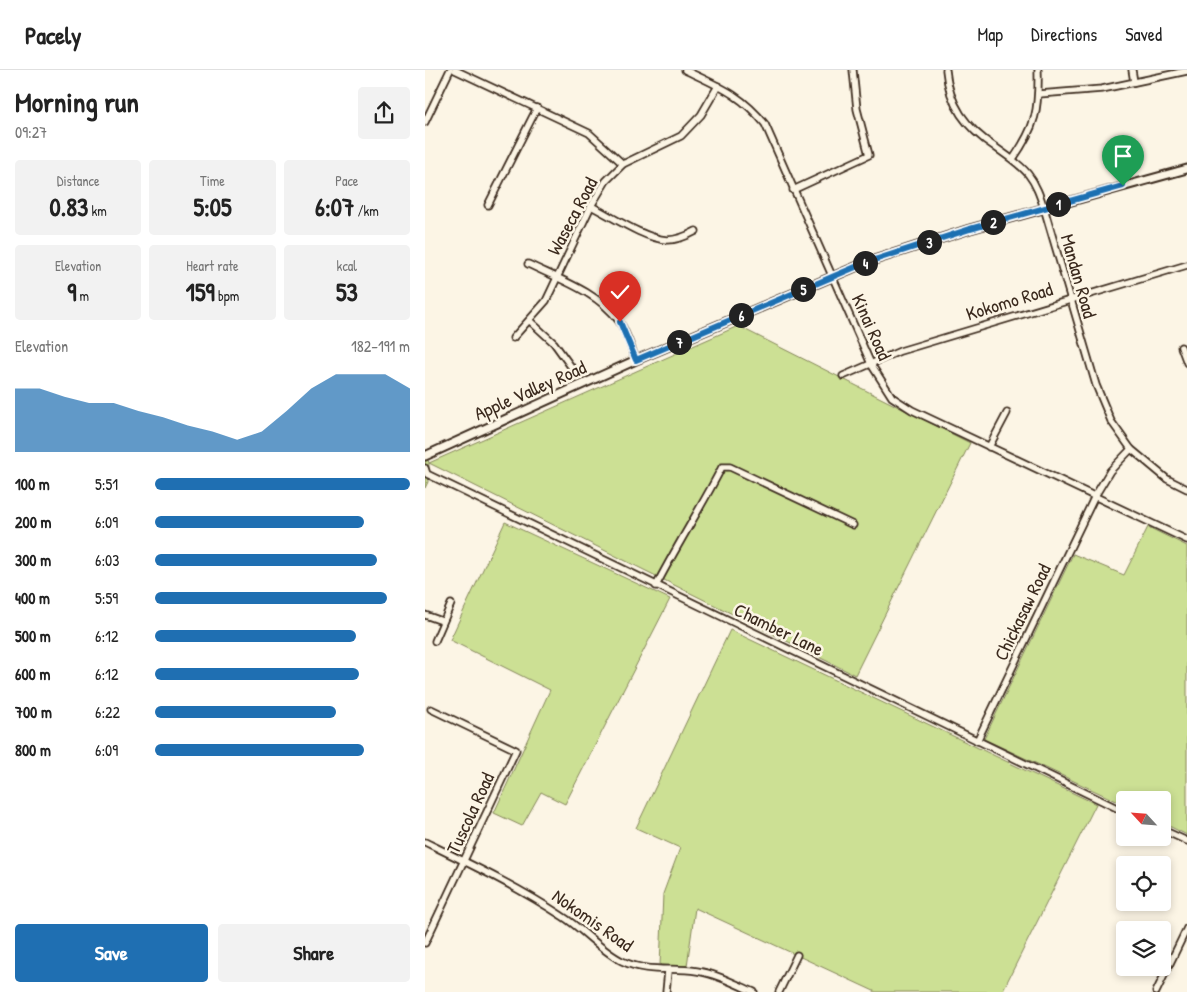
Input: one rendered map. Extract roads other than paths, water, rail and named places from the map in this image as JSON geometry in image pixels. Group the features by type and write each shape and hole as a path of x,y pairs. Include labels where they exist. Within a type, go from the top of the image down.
{"main road":[{"name":"Apple Valley Road","path":"425,456 636,360 833,276 897,252 1044,208 1187,169"}],"street":[{"path":"425,122 449,70"},
{"path":"455,70 589,133 623,164"},
{"name":"Kinai Road","path":"685,70 737,95 752,108 765,124 871,364 892,397 912,410 1187,540"},
{"path":"793,190 869,155 857,109 853,70"},
{"name":"Mandan Road","path":"946,70 947,87 955,107 968,126 1013,159 1033,181 1044,208 1103,404 1111,421 1131,449 1167,479 1187,489"},
{"path":"1013,159 1025,142 1036,118 1039,94 1038,70"},
{"path":"1132,70 1134,82"},
{"path":"1039,94 1102,90 1187,71"},
{"name":"Waseca Road","path":"513,338 546,301 591,206 606,181 623,164 681,136 701,115 718,86"},
{"path":"489,205 537,108"},
{"path":"591,206 650,235 665,240 681,239 697,231"},
{"path":"528,264 605,304 620,322 636,360"},
{"name":"Kokomo Road","path":"843,376 900,351 1187,265"},
{"path":"530,321 554,343 572,368"},
{"path":"1181,347 1187,363"},
{"path":"989,447 1007,413"},
{"path":"1095,496 1110,471 1131,449"},
{"path":"656,586 680,540 696,518 722,467 730,466 853,524"},
{"name":"Chamber Lane","path":"425,468 427,474 1116,808"},
{"name":"Chickasaw Road","path":"977,741 1095,496"},
{"path":"435,641 442,621 451,604"},
{"path":"425,615 442,621"},
{"name":"Tuscola Road","path":"425,943 516,750 431,709"},
{"path":"1171,834 1187,841"},
{"name":"Nokomis Road","path":"425,842 526,892 564,917 621,961 645,969 695,971 711,974 753,992"},
{"path":"1156,992 1187,928"},
{"path":"779,992 797,954"},
{"path":"666,992 668,970"}]}
